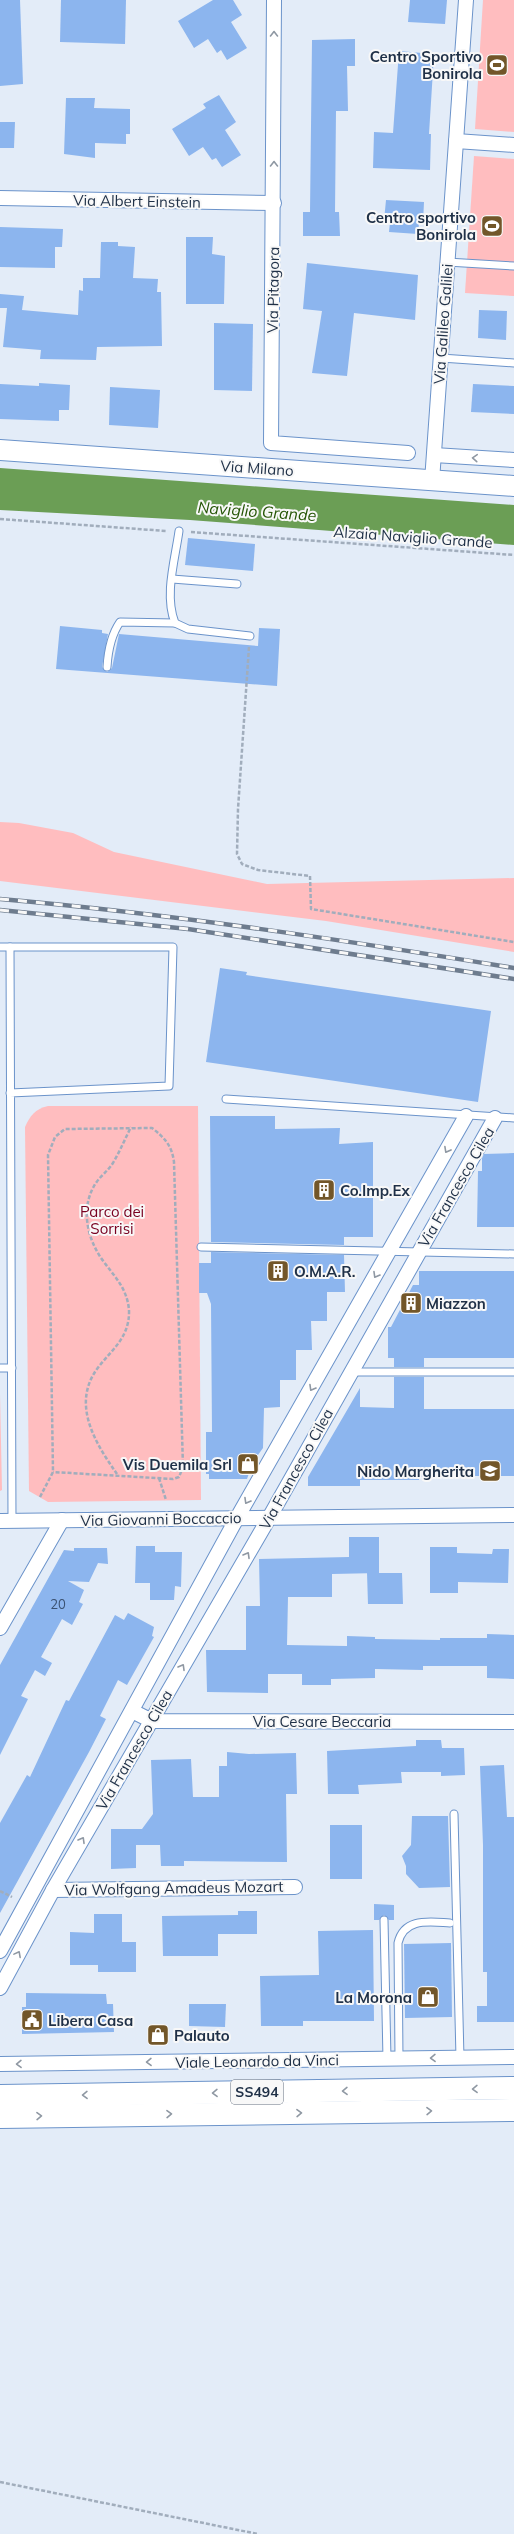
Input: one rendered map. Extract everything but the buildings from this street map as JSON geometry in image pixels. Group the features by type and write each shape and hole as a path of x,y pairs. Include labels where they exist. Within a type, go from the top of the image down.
{"main road":[{"name":"Via Milano","path":"0,450 514,486"},
{"name":"SS494","path":"0,2096 514,2088"},
{"name":"SS494","path":"0,2117 514,2110"}],"street":[{"name":"Via Pitagora","path":"274,0 274,203 271,444 408,453"},
{"name":"Via Galileo Galilei","path":"432,481 466,0"},
{"path":"456,141 514,145"},
{"name":"Via Albert Einstein","path":"0,198 274,203"},
{"path":"434,455 514,460"},
{"name":"Via Francesco Cilea","path":"0,1951 237,1518 466,1116"},
{"name":"Via Francesco Cilea","path":"0,1988 53,1890 269,1518 350,1372 495,1118"},
{"name":"Via Giovanni Boccaccio","path":"6,1521 514,1515"},
{"path":"0,1628 62,1520"},
{"name":"Via Cesare Beccaria","path":"132,1711 152,1721 514,1722"},
{"name":"Via Wolfgang Amadeus Mozart","path":"53,1890 294,1887"},
{"name":"Viale Leonardo da Vinci","path":"0,2064 514,2057"}],"lane":[{"path":"447,262 514,266"},
{"path":"441,358 514,363"},
{"path":"175,623 170,611 172,579 179,532"},
{"path":"172,579 237,584"},
{"path":"107,667 108,654 114,630 120,622 175,623 188,629 250,636"},
{"path":"0,947 173,947 169,1086 10,1093"},
{"path":"6,1521 12,1368 10,947"},
{"path":"226,1099 466,1116"},
{"name":"Via Francesco Cilea","path":"466,1116 495,1118"},
{"path":"495,1118 514,1118"},
{"path":"200,1247 514,1254"},
{"path":"0,1368 12,1368"},
{"path":"350,1372 514,1372"},
{"path":"454,1814 460,2058"},
{"path":"384,1920 393,2059"},
{"path":"393,2059 398,1943 400,1934 407,1926 421,1922 450,1923"}],"path":[{"name":"Alzaia Naviglio Grande","path":"0,519 514,555"},
{"path":"250,636 238,809 237,854 242,864 258,870 310,876 311,909 514,942"},
{"path":"40,1497 53,1472 48,1155 55,1137 65,1129 131,1127 152,1128 169,1144 174,1162 183,1467 179,1477 159,1478 53,1472"},
{"path":"118,1475 100,1449 90,1428 86,1412 87,1387 97,1370 112,1353 127,1330 129,1310 124,1289 114,1272 102,1258 91,1239 86,1224 89,1197 94,1186 112,1164 131,1127"},
{"path":"159,1478 166,1500"},
{"path":"0,2482 258,2534"}],"green space":[{"name":"Centro Sportivo Bonirola","path":"483,0 514,0 514,132 475,129"},
{"name":"Centro sportivo Bonirola","path":"474,156 514,159 514,296 465,293"},
{"path":"0,822 19,823 73,833 114,852 267,884 514,878 514,952 326,921 0,881"},
{"name":"Parco dei Sorrisi","path":"48,1106 198,1106 201,1500 48,1502 29,1491 25,1127 34,1114 40,1109"},
{"path":"0,1394 2,1490 0,1491"}],"water":[{"name":"Naviglio Grande","path":"0,468 514,505 514,545 190,520 0,510"}],"railway":[{"path":"0,899 194,920 514,968"},
{"path":"0,910 188,929 514,979"}],"place":[{"name":"Centro Sportivo Bonirola","path":"497,65"},
{"name":"Centro sportivo Bonirola","path":"492,226"},
{"name":"Co.Imp.Ex","path":"324,1190"},
{"name":"O.M.A.R.","path":"278,1271"},
{"name":"Miazzon","path":"411,1303"},
{"name":"Vis Duemila Srl","path":"248,1464"},
{"name":"Nido Margherita","path":"490,1471"},
{"name":"La Morona","path":"428,1997"},
{"name":"Libera Casa","path":"32,2020"},
{"name":"Palauto","path":"158,2035"}]}
